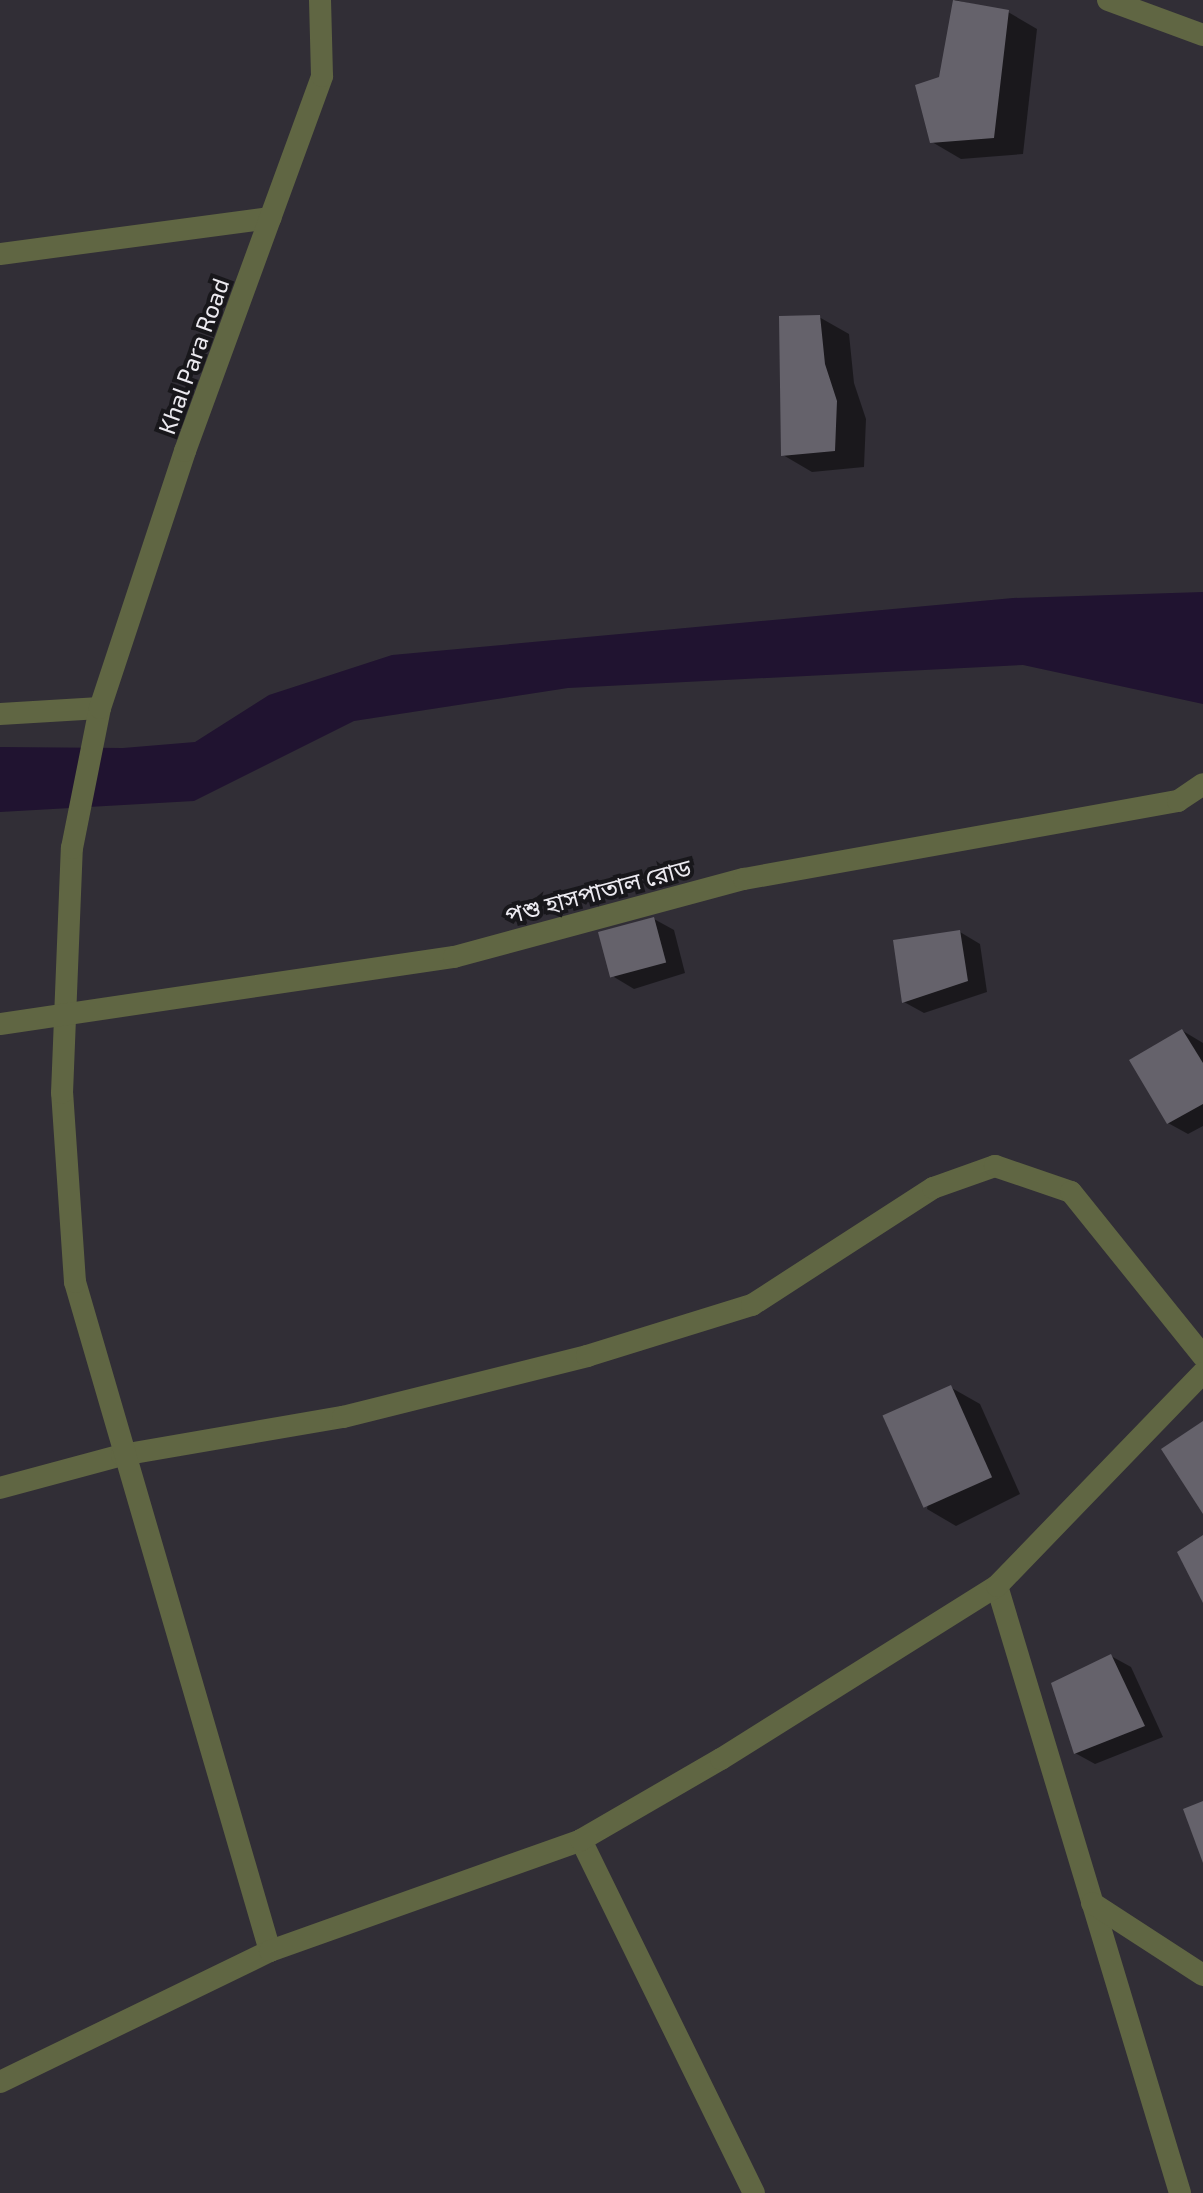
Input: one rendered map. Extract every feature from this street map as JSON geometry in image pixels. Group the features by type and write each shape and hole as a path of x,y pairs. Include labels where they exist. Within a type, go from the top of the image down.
{"street":[{"name":"Khal Para Road","path":"270,1951 122,1455 75,1282 62,1093 72,848 99,718 322,76 320,0"},
{"path":"1108,0 1203,35"},
{"path":"0,254 271,218"},
{"path":"0,714 99,718"},
{"name":"পশু হাসপাতাল রোড","path":"0,1024 454,957 744,879 1178,801 1203,784"},
{"path":"0,1488 122,1455 343,1417 587,1356 752,1305 933,1188 995,1166 1071,1192 1203,1356"},
{"path":"0,2082 270,1951 581,1840 920,1639 997,1586 1203,1373"},
{"path":"997,1586 1180,2193"},
{"path":"581,1840 754,2193"},
{"path":"1092,1903 1203,1975"}],"shaded area":[{"path":"1203,592 1203,704 1023,665 568,688 354,721 194,801 0,812 0,747 123,748 195,742 269,695 392,655 1013,598"}],"building":[{"path":"953,0 1009,10 994,138 930,143 915,85 939,77"},
{"path":"820,315 825,364 837,401 835,451 781,456 779,316"},
{"path":"654,917 666,962 610,977 598,932"},
{"path":"960,930 968,981 902,1003 893,940"},
{"path":"1182,1029 1203,1063 1203,1104 1167,1124 1129,1060"},
{"path":"951,1385 992,1477 924,1508 882,1416"},
{"path":"1203,1421 1203,1514 1161,1449"},
{"path":"1203,1535 1203,1603 1177,1552"},
{"path":"1111,1654 1145,1726 1074,1754 1051,1683"},
{"path":"1203,1801 1203,1863 1183,1809"}]}
